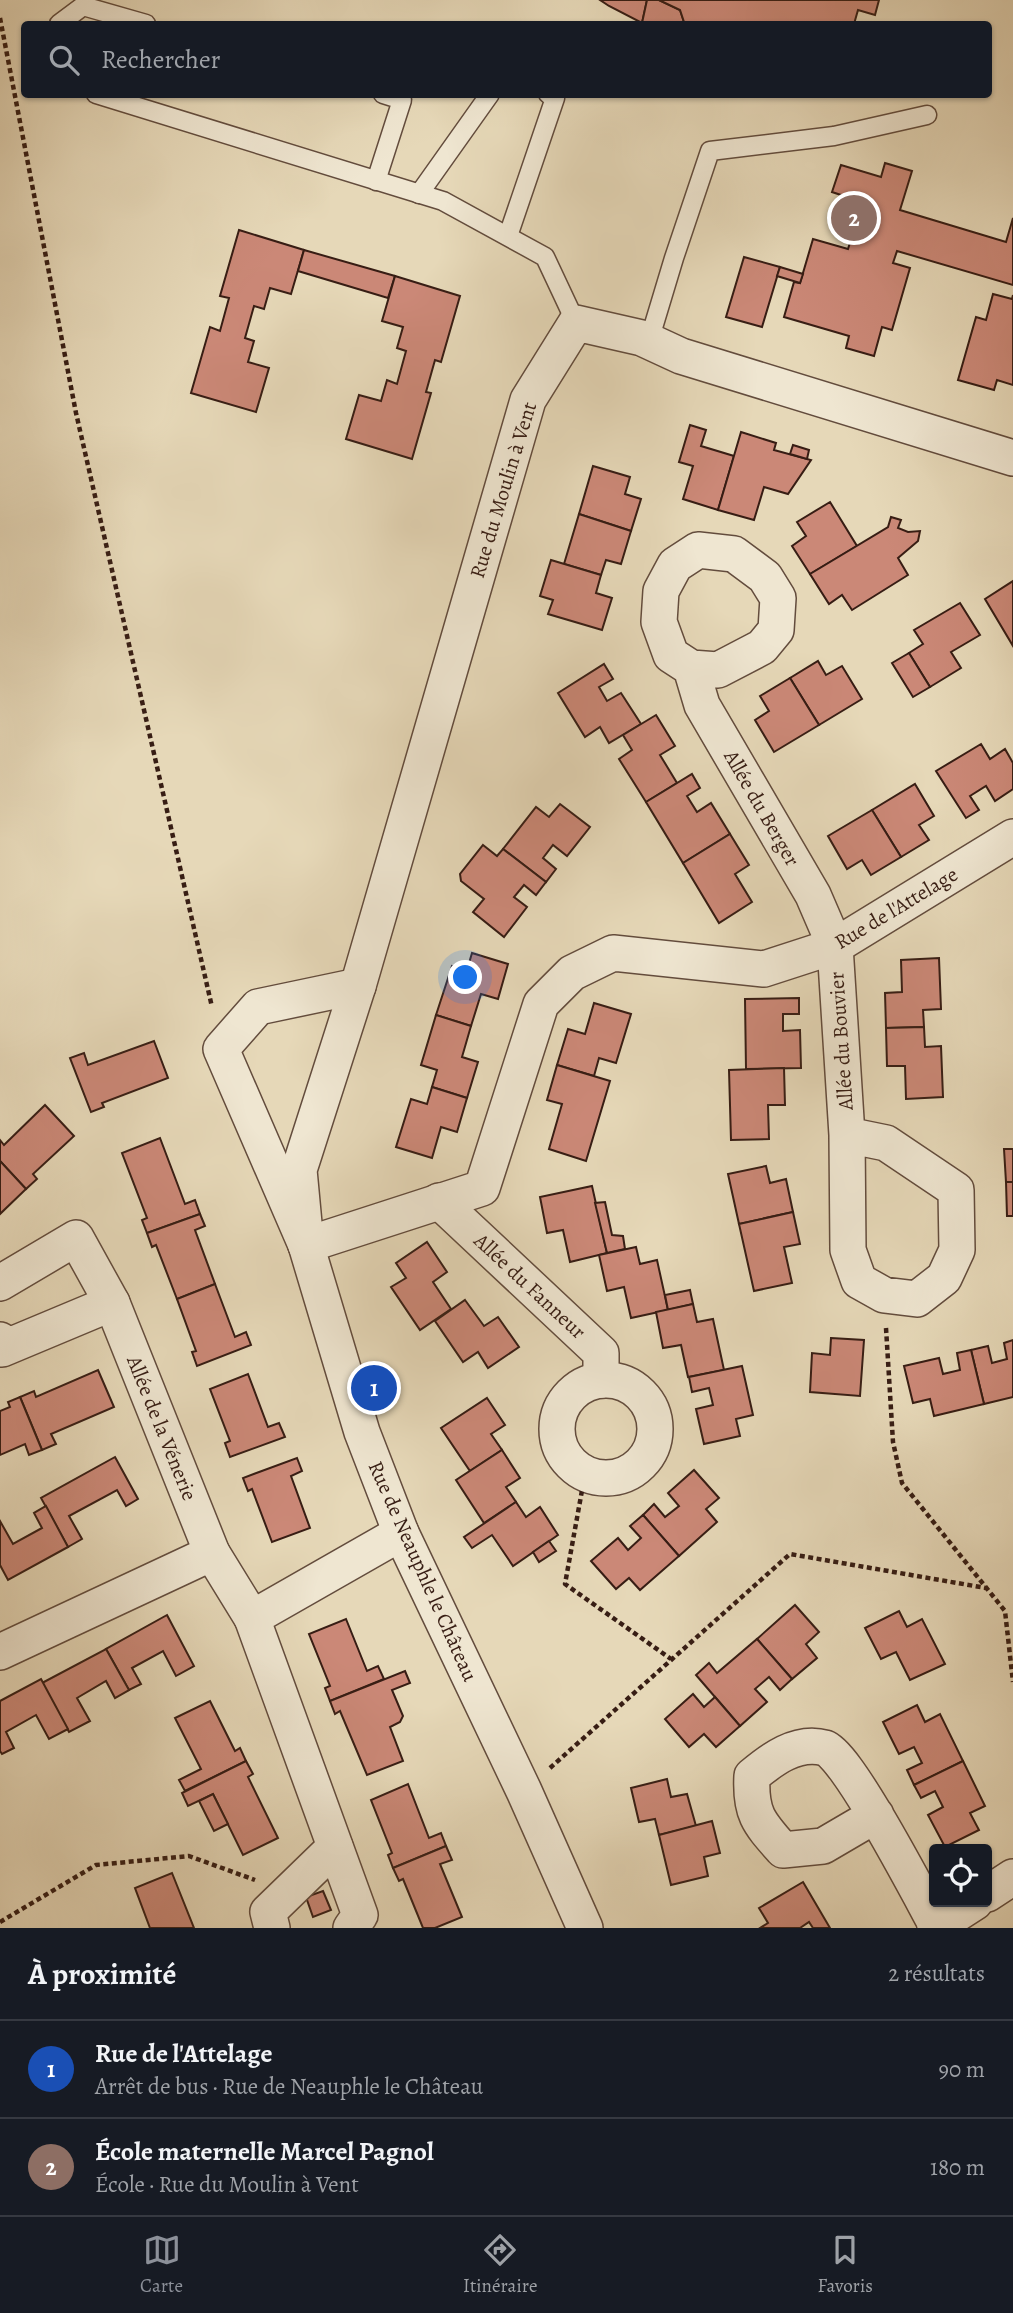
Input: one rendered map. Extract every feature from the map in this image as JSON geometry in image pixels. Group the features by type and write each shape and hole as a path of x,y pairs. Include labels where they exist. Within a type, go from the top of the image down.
{"street":[{"path":"576,323 649,341 701,362 1013,458"},
{"name":"Rue du Moulin à Vent","path":"306,1245 299,1170 358,986 528,400 576,323"},
{"name":"Allée du Berger","path":"691,668 702,705 813,895 835,946"},
{"name":"Rue de l'Attelage","path":"306,1245 482,1188 541,1004 572,973 613,953 764,969 835,946 1013,836"},
{"name":"Allée du Bouvier","path":"835,946 847,1135 848,1250 859,1281 884,1295 916,1298 944,1278 957,1250 956,1190 886,1143 847,1135"},
{"path":"221,1049 258,1007 358,986"},
{"name":"Rue de Neauphle le Château","path":"221,1049 306,1245 362,1432 401,1533 524,1791 585,1928"},
{"name":"Allée du Fanneur","path":"439,1201 601,1353 601,1380"},
{"name":"Allée de la Vénerie","path":"0,1283 76,1238 111,1303 212,1553 252,1618 360,1915 351,1928"},
{"path":"0,1340 2,1349 111,1303"},
{"path":"601,1380 618,1381 645,1398 653,1413 655,1429 652,1445 645,1460 617,1477 601,1478 585,1474 572,1465 562,1452 557,1436 557,1420 562,1405 572,1392 586,1384 601,1380"},
{"path":"252,1618 401,1533"},
{"path":"0,1652 212,1553"},
{"path":"876,1815 936,1927 967,1907"},
{"path":"272,1928 268,1912 335,1847"},
{"path":"992,1891 1013,1877"}],"lane":[{"path":"63,21 83,6 136,21"},
{"path":"109,98 443,201 545,257 576,323"},
{"path":"376,181 402,100 396,98"},
{"path":"419,194 487,98"},
{"path":"508,236 555,98"},
{"path":"649,341 710,151 834,136 927,115"}],"path":[{"path":"0,18 76,413 221,1049"},
{"path":"884,1295 893,1442 902,1483 1005,1611 1013,1682"},
{"path":"585,1474 565,1584 671,1660"},
{"path":"524,1791 790,1554 986,1588"},
{"path":"0,1922 96,1865 189,1856 289,1892"}],"building":[{"path":"600,0 647,0 642,21"},
{"path":"647,0 659,0 680,10 684,21 642,21"},
{"path":"659,0 879,0 875,15 858,10 855,21 684,21 680,10"},
{"path":"885,163 912,171 900,210 1006,242 1013,218 1013,285 897,251 893,263 910,268 892,330 882,327 874,356 846,348 849,336 784,317 794,282 800,283 813,239 848,249 852,236 834,231 844,196 832,192 841,165 881,177"},
{"path":"239,230 304,250 291,294 270,288 264,309 254,306 245,338 254,341 248,362 269,368 256,412 191,393 210,327 220,331 229,298 220,296"},
{"path":"304,250 395,276 388,298 298,271"},
{"path":"744,257 780,267 762,327 726,317"},
{"path":"780,267 803,274 800,283 777,276"},
{"path":"395,276 460,296 441,362 435,360 426,392 431,393 412,459 346,439 359,395 381,401 387,380 397,384 406,351 397,348 403,327 382,321"},
{"path":"993,294 1012,299 1013,295 1013,385 997,380 994,390 958,380 976,317 986,320"},
{"path":"690,425 706,430 701,446 734,456 718,510 683,499 693,466 679,462"},
{"path":"741,432 776,443 774,450 811,460 788,494 764,487 754,520 718,510"},
{"path":"793,445 809,450 807,459 790,454"},
{"path":"593,466 630,477 625,494 641,499 631,531 579,514"},
{"path":"830,502 857,546 810,574 792,546 806,536 797,522"},
{"path":"579,514 631,531 621,564 606,560 601,575 564,564"},
{"path":"891,517 901,520 898,528 908,532 920,531 918,541 898,558 908,575 852,610 842,595 829,604 810,574 888,527"},
{"path":"551,560 601,575 596,593 612,598 602,630 548,614 553,600 540,596"},
{"path":"1013,581 1013,646 985,599"},
{"path":"960,603 980,635 951,652 961,668 930,687 909,653 923,644 914,630"},
{"path":"909,653 930,687 913,697 892,663"},
{"path":"818,661 826,675 842,666 862,699 819,725 790,678"},
{"path":"604,664 613,679 599,687 607,701 621,693 641,724 609,743 600,727 585,737 558,693"},
{"path":"790,678 819,725 774,752 755,720 769,711 760,696"},
{"path":"656,715 675,746 660,755 677,783 646,802 619,759 632,750 623,735"},
{"path":"981,744 990,759 1005,749 1013,763 1013,789 995,801 986,786 970,796 979,810 966,818 936,771"},
{"path":"692,774 700,788 687,796 697,812 711,803 730,834 683,863 646,802"},
{"path":"915,784 934,816 919,825 929,840 901,857 872,810"},
{"path":"560,804 590,827 567,856 553,845 543,858 556,869 546,882 503,849 536,807 549,817"},
{"path":"872,810 901,857 871,875 862,860 847,869 828,836"},
{"path":"730,834 749,865 735,874 752,902 719,923 683,863"},
{"path":"483,845 497,856 503,849 546,882 536,895 524,885 514,897 527,907 504,937 473,912 484,899 461,881 460,874"},
{"path":"472,953 508,964 498,999 481,994 471,1026 436,1015 452,966 467,970"},
{"path":"939,958 941,1009 923,1010 924,1027 886,1028 885,993 902,992 901,960"},
{"path":"799,998 799,1014 783,1014 783,1031 800,1030 801,1068 746,1069 745,999"},
{"path":"594,1003 631,1014 616,1063 599,1058 594,1076 557,1065 568,1029 585,1034"},
{"path":"436,1015 471,1026 462,1057 478,1062 467,1098 432,1087 437,1070 421,1065"},
{"path":"924,1027 925,1047 941,1046 943,1097 906,1099 905,1066 887,1066 886,1028"},
{"path":"154,1041 168,1078 102,1103 104,1107 91,1112 70,1058 84,1053 88,1065"},
{"path":"557,1065 610,1081 586,1161 549,1149 562,1104 547,1100"},
{"path":"784,1068 785,1105 768,1105 769,1139 731,1140 729,1070"},
{"path":"432,1087 467,1098 457,1132 441,1127 432,1158 396,1147 411,1099 427,1104"},
{"path":"45,1105 74,1136 33,1174 37,1179 26,1189 0,1161 0,1140 4,1145"},
{"path":"160,1138 185,1204 195,1200 200,1214 147,1233 142,1220 147,1218 122,1153"},
{"path":"1004,1149 1013,1149 1013,1182 1006,1182"},
{"path":"0,1161 26,1189 0,1214"},
{"path":"766,1166 770,1183 786,1179 793,1212 739,1224 728,1174"},
{"path":"1006,1182 1013,1182 1013,1216 1007,1216"},
{"path":"592,1186 607,1253 570,1262 563,1230 547,1233 540,1197"},
{"path":"605,1202 612,1235 623,1236 625,1249 607,1253 595,1203"},
{"path":"793,1212 800,1244 784,1247 792,1283 754,1291 739,1224"},
{"path":"200,1214 205,1226 195,1230 215,1284 177,1299 156,1245 152,1247 147,1233"},
{"path":"427,1242 447,1272 433,1282 451,1309 420,1330 391,1287 406,1278 396,1263"},
{"path":"636,1247 640,1264 657,1260 668,1310 631,1318 624,1287 607,1291 599,1255"},
{"path":"215,1284 235,1337 246,1332 251,1345 197,1366 192,1352 196,1351 177,1299"},
{"path":"690,1290 693,1304 668,1310 665,1295"},
{"path":"465,1300 484,1326 498,1317 519,1347 488,1368 478,1352 463,1362 435,1321"},
{"path":"693,1304 697,1322 713,1319 724,1370 688,1377 681,1345 663,1348 656,1312"},
{"path":"831,1338 864,1340 860,1396 810,1392 812,1353 830,1355"},
{"path":"1013,1340 1013,1397 984,1404 971,1350 988,1346 992,1363 1007,1359 1004,1343"},
{"path":"971,1350 984,1404 934,1416 930,1399 913,1403 904,1366 939,1358 943,1374 960,1370 957,1353"},
{"path":"742,1366 753,1415 736,1419 740,1436 704,1444 696,1409 713,1405 709,1388 692,1392 689,1377"},
{"path":"98,1370 114,1407 51,1434 56,1444 42,1450 20,1397 34,1391 36,1397"},
{"path":"248,1374 268,1427 279,1423 285,1437 230,1457 225,1443 230,1441 210,1389"},
{"path":"20,1397 42,1450 29,1455 25,1444 0,1455 0,1411 10,1407 8,1402"},
{"path":"487,1398 505,1425 491,1434 502,1450 470,1471 441,1428"},
{"path":"502,1450 520,1478 506,1487 516,1502 484,1523 456,1480"},
{"path":"115,1457 138,1499 126,1506 117,1490 69,1516 82,1539 68,1547 41,1498"},
{"path":"297,1458 302,1471 291,1476 310,1528 272,1542 252,1489 248,1491 243,1478"},
{"path":"694,1470 719,1498 706,1509 717,1522 679,1556 643,1515 654,1504 665,1517 679,1506 668,1493"},
{"path":"516,1502 526,1517 540,1507 558,1535 513,1566 492,1535 472,1548 464,1537"},
{"path":"46,1506 68,1547 8,1580 0,1565 0,1521 13,1544 42,1528 34,1513"},
{"path":"643,1515 679,1556 640,1590 629,1578 616,1589 591,1561 618,1538 628,1550 641,1538 630,1526"},
{"path":"549,1541 556,1551 539,1562 533,1552"},
{"path":"795,1605 819,1632 806,1644 817,1658 792,1679 757,1639"},
{"path":"899,1611 907,1627 922,1619 945,1664 910,1680 896,1652 881,1659 865,1628"},
{"path":"167,1615 194,1666 176,1676 163,1651 132,1668 141,1684 129,1690 106,1649"},
{"path":"346,1619 367,1671 378,1666 384,1679 330,1701 325,1688 330,1686 309,1634"},
{"path":"757,1639 792,1679 780,1690 769,1677 755,1689 767,1702 740,1726 696,1675 709,1663 717,1673"},
{"path":"106,1649 129,1690 115,1698 106,1681 77,1698 90,1721 69,1732 42,1683"},
{"path":"405,1671 410,1683 392,1690 403,1716 400,1722 390,1727 403,1761 367,1775 340,1711 335,1714 330,1701"},
{"path":"41,1679 68,1729 49,1739 36,1715 6,1732 14,1748 2,1754 0,1701"},
{"path":"693,1694 704,1707 715,1697 740,1726 716,1747 704,1734 689,1747 665,1719"},
{"path":"210,1701 235,1751 240,1748 246,1761 185,1791 179,1780 201,1769 175,1718"},
{"path":"917,1705 925,1722 940,1714 963,1761 914,1785 907,1770 922,1763 914,1747 899,1754 883,1722"},
{"path":"246,1761 253,1774 248,1777 278,1838 243,1855 213,1794 188,1806 182,1793"},
{"path":"963,1761 985,1806 970,1813 979,1830 951,1844 943,1844 928,1815 943,1807 935,1791 921,1798 914,1785"},
{"path":"667,1779 671,1797 687,1794 696,1826 659,1835 655,1819 639,1822 631,1788"},
{"path":"408,1784 429,1838 441,1833 446,1846 393,1868 388,1855 392,1853 371,1800"},
{"path":"213,1794 228,1824 214,1831 199,1801"},
{"path":"712,1821 720,1853 704,1857 708,1876 671,1885 659,1835"},
{"path":"446,1846 452,1860 440,1864 462,1917 435,1928 423,1928 403,1879 399,1881 393,1868"},
{"path":"172,1873 194,1928 150,1928 135,1888"},
{"path":"803,1882 830,1928 813,1928 809,1922 800,1928 760,1928 768,1923 759,1908"},
{"path":"323,1891 331,1910 313,1917 306,1897"}],"place":[{"name":"École maternelle Marcel Pagnol","path":"854,218"},
{"name":"Rue de l'Attelage","path":"374,1388"}]}
